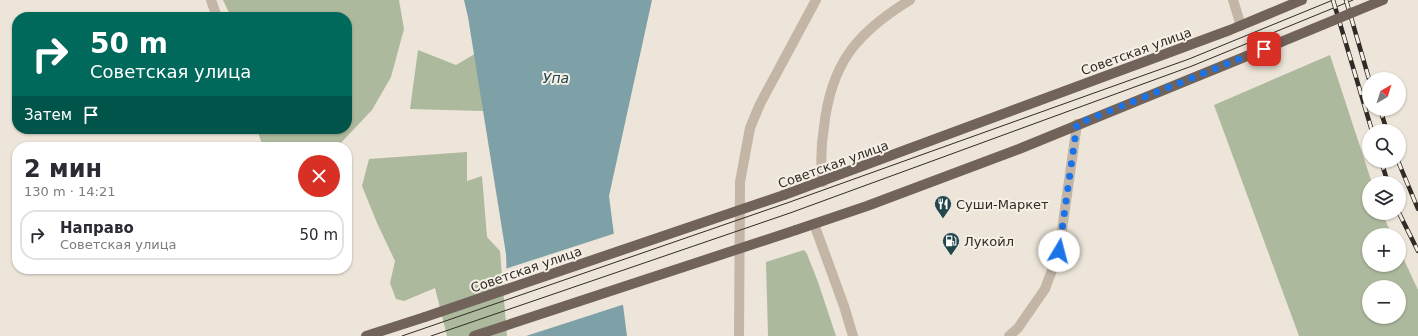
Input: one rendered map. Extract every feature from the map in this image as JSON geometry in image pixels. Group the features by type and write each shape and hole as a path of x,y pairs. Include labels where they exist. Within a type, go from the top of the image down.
{"main road":[{"name":"Советская улица","path":"366,336 823,182 1241,26 1302,0"},
{"path":"474,336 867,206 1018,149 1383,0"}],"street":[{"path":"211,0 215,12"},
{"path":"739,336 740,182 748,135 760,104 816,0"},
{"path":"823,182 820,167 826,110 831,87 843,60 866,32 891,11 910,0"},
{"path":"1233,0 1241,26"},
{"path":"1009,336 1018,328 1045,289 1059,251 1077,124"},
{"path":"814,224 844,306 853,336"}],"green space":[{"path":"223,0 399,0 404,29 391,77 372,110 352,131 352,12 229,12"},
{"path":"418,50 456,65 478,52 483,111 410,109"},
{"path":"1330,55 1362,153 1362,168 1367,168 1370,176 1362,176 1362,220 1385,220 1389,228 1362,228 1362,272 1406,272 1406,264 1418,290 1418,336 1299,336 1214,105"},
{"path":"259,134 349,134 342,142 261,142"},
{"path":"467,152 467,181 482,176 487,237 500,251 507,336 447,336 435,288 404,301 396,299 390,283 395,261 362,186 369,159"},
{"path":"804,250 818,282 836,336 768,336 766,262"}],"water":[{"name":"Упа","path":"464,0 652,0 609,196 627,336 509,336 506,254"}],"pier":[{"path":"616,233 625,304 526,336 507,336 505,269"}],"tram line":[{"path":"402,336 787,203 1189,59 1333,0"},
{"path":"431,336 790,213 1192,66 1353,0"}],"railway":[{"path":"1333,0 1370,124"},
{"path":"1346,0 1367,72"},
{"path":"1382,116 1385,124"},
{"path":"1383,168 1386,176"},
{"path":"1401,168 1418,209"},
{"path":"1402,220 1418,251"}],"place":[{"name":"Суши-Маркет","path":"943,219"},
{"name":"Лукойл","path":"951,256"}],"route":[{"path":"1059,251 1077,124 1264,49"}]}
